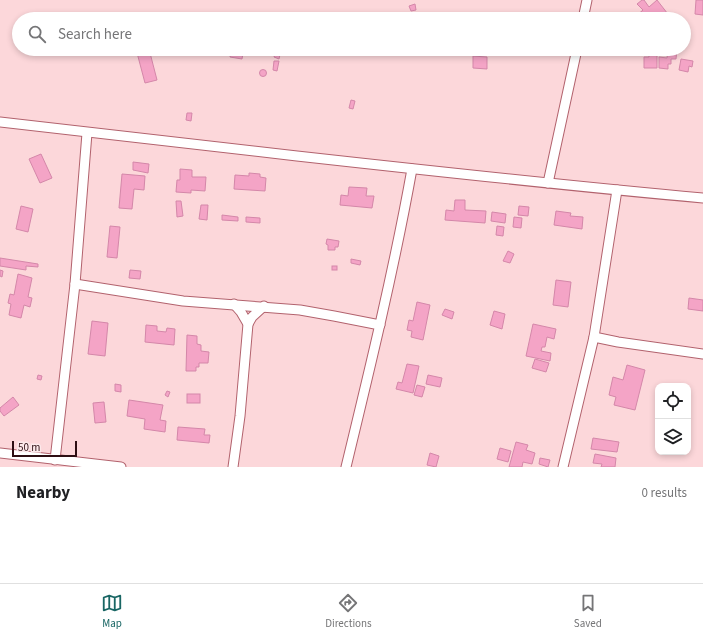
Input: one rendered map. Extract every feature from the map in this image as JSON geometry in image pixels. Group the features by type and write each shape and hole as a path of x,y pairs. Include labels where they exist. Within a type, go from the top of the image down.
{"street":[{"path":"584,12 587,0"},
{"path":"548,183 575,56"},
{"path":"0,122 412,169 703,198"},
{"path":"55,460 75,284 87,133"},
{"path":"346,467 380,325 401,230 412,169"},
{"path":"563,467 594,337 616,190"},
{"path":"75,284 183,301 264,306 300,310 380,325"},
{"path":"234,304 248,324"},
{"path":"233,467 240,416 248,324 252,317 264,306"},
{"path":"594,337 618,342 703,354"},
{"path":"0,453 121,467"}],"building":[{"path":"644,0 649,7 657,0 666,12 641,12 643,10 637,4"},
{"path":"696,0 703,0 703,15 695,14"},
{"path":"415,4 416,10 411,11 409,6"},
{"path":"138,56 151,56 157,80 145,83"},
{"path":"230,56 242,56 242,59"},
{"path":"274,56 280,56 279,59"},
{"path":"473,56 487,57 487,69 473,68"},
{"path":"657,56 657,68 644,68 644,57"},
{"path":"667,56 676,56 676,59 671,59 671,64 668,64 668,69 659,68 659,57 667,58"},
{"path":"681,59 693,61 692,67 689,66 688,72 679,70"},
{"path":"274,61 279,61 277,71 273,70"},
{"path":"263,70 266,73 263,76 260,73"},
{"path":"351,100 355,101 353,109 349,108"},
{"path":"187,113 192,113 191,121 186,120"},
{"path":"41,154 52,178 40,183 29,159"},
{"path":"133,162 149,164 148,173 133,170"},
{"path":"180,169 192,170 192,177 206,177 205,191 191,190 191,193 176,192 177,180 180,180"},
{"path":"249,173 260,174 260,177 266,178 265,191 234,189 235,175 249,176"},
{"path":"122,174 145,176 144,190 134,189 132,209 119,208"},
{"path":"349,187 367,188 366,196 374,196 372,208 340,205 341,195 348,196"},
{"path":"455,200 465,200 465,210 486,211 485,223 445,220 446,210 454,211"},
{"path":"176,201 181,201 183,216 177,217"},
{"path":"201,205 208,205 207,220 199,219"},
{"path":"21,206 33,209 28,232 16,229"},
{"path":"519,206 529,207 528,216 518,215"},
{"path":"556,211 571,213 570,216 583,217 582,229 554,225"},
{"path":"492,212 506,214 505,223 491,221"},
{"path":"222,215 238,217 238,221 222,220"},
{"path":"246,217 260,218 260,223 246,222"},
{"path":"514,217 522,218 521,228 513,227"},
{"path":"110,226 120,227 117,258 107,257"},
{"path":"497,226 504,227 503,236 496,235"},
{"path":"327,239 339,241 338,247 335,247 335,250 328,250 328,245 326,244"},
{"path":"508,251 514,254 510,263 503,261"},
{"path":"0,258 38,264 38,267 26,266 26,270 0,266"},
{"path":"351,259 361,261 360,265 351,263"},
{"path":"332,266 337,266 337,270 332,270"},
{"path":"0,270 3,271 2,277 0,276"},
{"path":"130,270 141,271 140,279 129,278"},
{"path":"18,274 32,278 28,297 32,298 30,307 24,305 21,318 9,315 11,304 8,303 10,294 14,295"},
{"path":"556,280 571,282 568,307 553,305"},
{"path":"689,298 703,300 703,311 688,309"},
{"path":"417,302 430,305 423,340 411,337 412,331 407,330 409,320 413,321"},
{"path":"445,309 454,312 452,319 442,315"},
{"path":"494,311 505,314 502,329 490,325"},
{"path":"92,321 108,323 105,356 88,354"},
{"path":"533,324 556,329 554,339 547,337 545,347 542,347 541,351 551,353 550,361 526,356"},
{"path":"146,325 157,326 157,331 166,332 167,328 175,329 174,345 145,342"},
{"path":"187,335 197,336 197,344 201,345 201,351 209,352 208,363 199,363 199,367 196,367 196,371 186,371"},
{"path":"535,359 549,363 546,372 532,368"},
{"path":"407,364 419,366 413,393 396,389 398,382 402,383"},
{"path":"627,365 645,370 635,410 614,405 616,397 609,395 613,377 623,380"},
{"path":"38,375 42,376 41,380 37,379"},
{"path":"428,375 442,378 440,387 426,384"},
{"path":"115,384 121,385 121,392 115,391"},
{"path":"417,385 425,387 422,397 414,395"},
{"path":"167,391 170,392 168,397 165,395"},
{"path":"187,394 200,394 200,403 187,403"},
{"path":"13,397 19,405 4,416 0,411 0,408"},
{"path":"129,400 163,405 160,420 166,421 165,432 144,429 145,419 127,416"},
{"path":"104,402 106,422 95,423 93,403"},
{"path":"178,427 205,429 204,435 210,435 209,443 177,440"},
{"path":"593,438 619,442 617,452 591,449"},
{"path":"516,442 528,445 526,450 535,453 532,464 523,462 522,467 509,467"},
{"path":"500,448 511,451 508,462 497,459"},
{"path":"430,453 439,456 436,467 427,465"},
{"path":"595,454 616,458 615,467 601,467 602,464 593,463"},
{"path":"540,458 550,460 548,467 539,464"}]}
